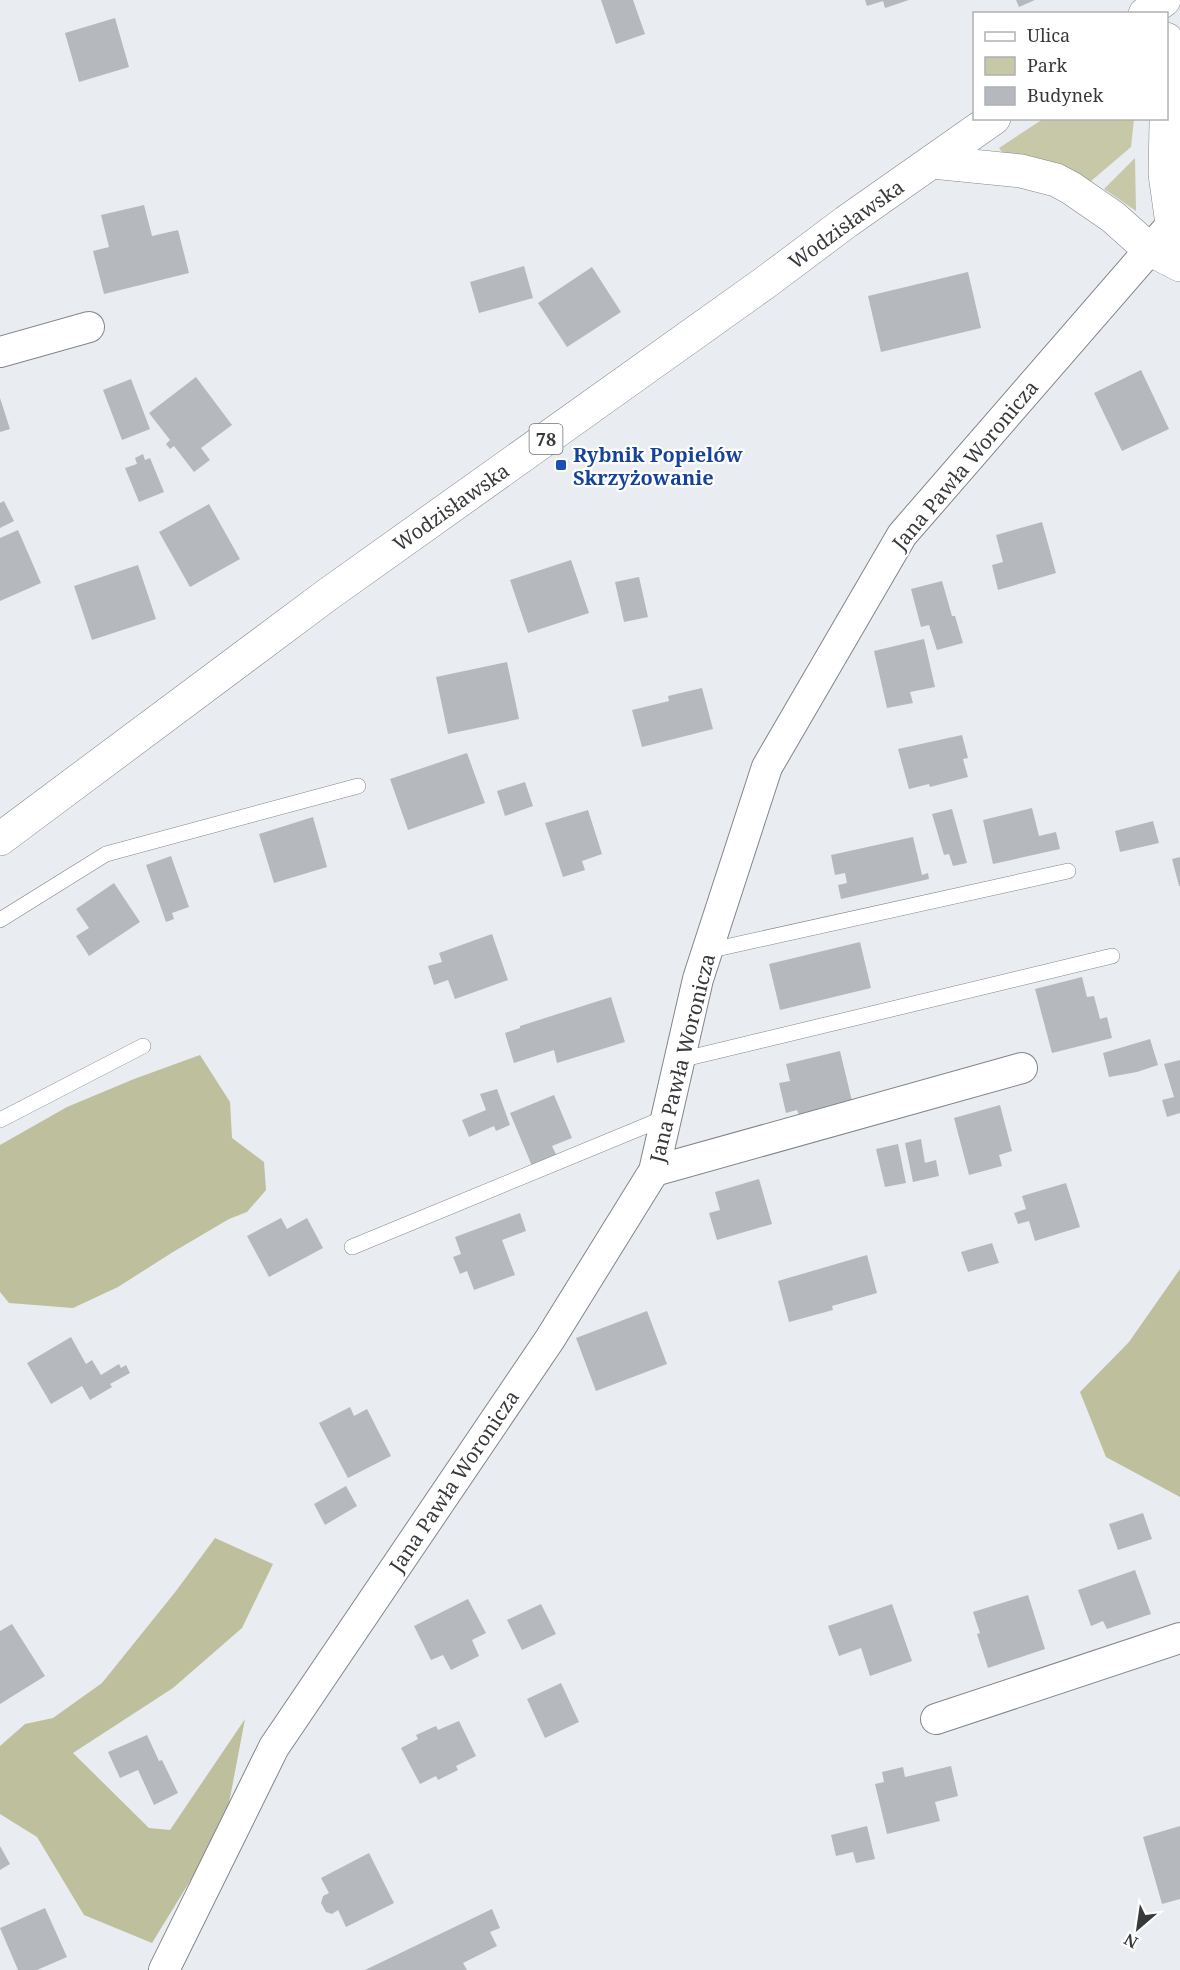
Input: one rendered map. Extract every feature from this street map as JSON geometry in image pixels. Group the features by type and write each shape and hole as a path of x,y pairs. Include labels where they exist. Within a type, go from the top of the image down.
{"main road":[{"path":"1168,41 1173,50 1177,74 1168,114"},
{"name":"Wodzisławska","path":"0,839 327,595 991,120"},
{"path":"1167,120 1165,174 1178,229"},
{"path":"932,162 1021,171 1056,180 1113,217 1149,249 1180,265"}],"street":[{"name":"Jana Pawła Woronicza","path":"164,1970 273,1747 550,1339 654,1171 699,979 767,767 903,535 1149,249 1178,229"},
{"path":"0,352 89,327"},
{"path":"654,1171 1022,1068"},
{"path":"936,1719 1180,1638"}],"lane":[{"path":"0,920 106,854 357,786"},
{"path":"707,951 1068,871"},
{"path":"680,1060 1112,956"},
{"path":"0,1120 142,1046"},
{"path":"352,1247 667,1117"}],"green space":[{"path":"1041,120 1134,120 1131,147 1090,182 1002,152 999,148"},
{"path":"1135,158 1136,211 1104,189"},
{"path":"200,1055 230,1102 232,1138 264,1162 266,1190 247,1212 229,1219 118,1287 73,1308 9,1303 0,1292 0,1145 67,1107"},
{"path":"1180,1269 1180,1497 1106,1457 1080,1392 1129,1342"},
{"path":"215,1538 273,1564 242,1628 173,1688 73,1753 149,1828 170,1830 245,1719 225,1824 152,1943 84,1915 37,1837 0,1814 0,1746 25,1724 53,1718 102,1683 176,1591"}],"building":[{"path":"601,0 633,0 645,34 616,44"},
{"path":"865,0 909,0 885,8 883,1 867,6"},
{"path":"1016,0 1035,0 1019,7"},
{"path":"115,18 129,67 79,82 65,33"},
{"path":"144,205 152,236 178,230 189,273 104,294 93,251 109,247 101,215"},
{"path":"524,266 533,298 479,313 470,282"},
{"path":"592,267 621,312 567,347 538,303"},
{"path":"968,272 981,328 881,352 868,296"},
{"path":"1141,370 1169,429 1122,451 1094,393"},
{"path":"196,377 232,425 201,448 210,460 194,472 174,446 170,449 166,444 170,440 149,413"},
{"path":"131,379 150,429 122,440 103,390"},
{"path":"0,398 10,429 0,432"},
{"path":"143,454 145,460 150,458 164,492 139,502 125,468 137,464 135,458"},
{"path":"4,501 14,521 0,528 0,503"},
{"path":"209,504 240,559 190,587 159,532"},
{"path":"1042,522 1056,573 998,590 992,565 1003,562 996,535"},
{"path":"18,530 41,583 0,601 0,538"},
{"path":"571,560 589,613 528,633 510,580"},
{"path":"138,565 156,619 92,640 74,586"},
{"path":"639,577 648,617 624,622 615,582"},
{"path":"942,581 963,643 937,650 929,625 921,627 911,589"},
{"path":"924,639 935,687 910,692 913,703 887,708 874,651"},
{"path":"507,662 519,719 448,734 436,677"},
{"path":"702,688 713,729 642,747 632,710 669,701 668,696"},
{"path":"962,735 968,758 963,759 968,777 930,787 929,784 909,789 898,749"},
{"path":"467,753 485,803 408,830 390,779"},
{"path":"525,782 533,806 505,816 497,791"},
{"path":"1032,808 1039,836 1056,832 1060,849 993,864 983,820"},
{"path":"952,809 967,863 953,866 949,854 944,855 932,814"},
{"path":"588,810 602,854 582,861 585,870 563,877 545,823"},
{"path":"313,817 327,867 274,883 259,834"},
{"path":"1153,821 1159,843 1120,852 1115,831"},
{"path":"913,837 922,875 928,873 929,879 841,899 838,885 847,883 845,873 835,875 831,855"},
{"path":"171,856 189,907 172,913 174,919 166,922 146,865"},
{"path":"1180,857 1180,886 1179,886 1172,859"},
{"path":"114,883 140,922 89,956 76,936 89,928 76,909"},
{"path":"492,934 508,980 455,999 448,980 434,985 428,966 442,962 439,953"},
{"path":"860,942 871,988 780,1010 769,964"},
{"path":"1082,977 1087,997 1094,996 1100,1019 1107,1017 1112,1038 1052,1053 1035,989"},
{"path":"611,997 625,1042 557,1063 554,1050 514,1063 505,1033 520,1028 520,1026"},
{"path":"1150,1039 1158,1065 1137,1072 1109,1077 1103,1053"},
{"path":"840,1051 852,1101 799,1115 797,1110 786,1113 779,1083 790,1081 786,1064"},
{"path":"1180,1060 1180,1113 1167,1117 1162,1100 1174,1097 1164,1064"},
{"path":"497,1089 510,1125 496,1131 494,1126 469,1137 462,1120 486,1110 480,1094"},
{"path":"554,1095 572,1138 552,1146 557,1156 532,1166 510,1113"},
{"path":"1000,1105 1012,1151 999,1155 1002,1166 969,1175 954,1118"},
{"path":"921,1139 925,1163 936,1160 939,1176 913,1182 905,1143"},
{"path":"898,1144 906,1183 885,1187 876,1149"},
{"path":"759,1179 772,1224 717,1240 709,1213 720,1210 715,1192"},
{"path":"1066,1183 1080,1227 1035,1241 1029,1221 1018,1224 1014,1213 1026,1209 1022,1196"},
{"path":"520,1213 526,1231 502,1240 515,1275 474,1290 467,1271 460,1274 453,1257 461,1254 455,1237"},
{"path":"281,1218 287,1229 307,1218 323,1248 269,1277 247,1236"},
{"path":"992,1243 999,1263 968,1272 961,1252"},
{"path":"867,1255 877,1293 832,1306 833,1310 789,1322 778,1281"},
{"path":"647,1311 667,1364 596,1391 576,1338"},
{"path":"71,1337 86,1364 92,1360 101,1375 119,1364 121,1368 126,1365 130,1373 110,1384 112,1387 90,1400 82,1386 51,1404 27,1363"},
{"path":"350,1407 354,1416 367,1409 391,1456 348,1478 319,1423"},
{"path":"346,1486 357,1506 325,1525 314,1504"},
{"path":"1143,1513 1152,1539 1118,1550 1109,1524"},
{"path":"1135,1570 1151,1614 1107,1629 1103,1621 1091,1626 1078,1590"},
{"path":"1028,1595 1045,1649 988,1668 977,1634 980,1633 973,1612"},
{"path":"468,1599 486,1633 472,1640 479,1656 451,1670 443,1655 431,1660 414,1626"},
{"path":"541,1604 556,1634 522,1650 507,1620"},
{"path":"892,1604 912,1661 870,1676 861,1648 839,1656 828,1626"},
{"path":"12,1624 45,1676 0,1704 0,1631"},
{"path":"561,1683 579,1722 545,1738 527,1699"},
{"path":"459,1721 476,1756 456,1766 458,1770 438,1780 436,1776 420,1784 401,1748 418,1739 416,1735 436,1726 438,1730"},
{"path":"147,1735 178,1793 154,1805 138,1770 120,1778 108,1752"},
{"path":"951,1766 958,1796 935,1802 940,1821 887,1834 875,1784 884,1782 882,1772 903,1767 905,1777"},
{"path":"867,1826 875,1859 856,1863 853,1852 836,1856 831,1835"},
{"path":"1180,1826 1180,1899 1162,1904 1143,1837"},
{"path":"0,1846 10,1864 0,1870"},
{"path":"369,1853 394,1903 346,1927 338,1910 332,1914 326,1912 321,1903 323,1896 329,1893 321,1878"},
{"path":"45,1908 67,1957 37,1970 18,1970 0,1928"},
{"path":"492,1909 500,1928 490,1932 497,1946 463,1963 467,1970 365,1970"}],"place":[{"name":"Rybnik Popielów Skrzyżowanie","path":"561,465"}]}
